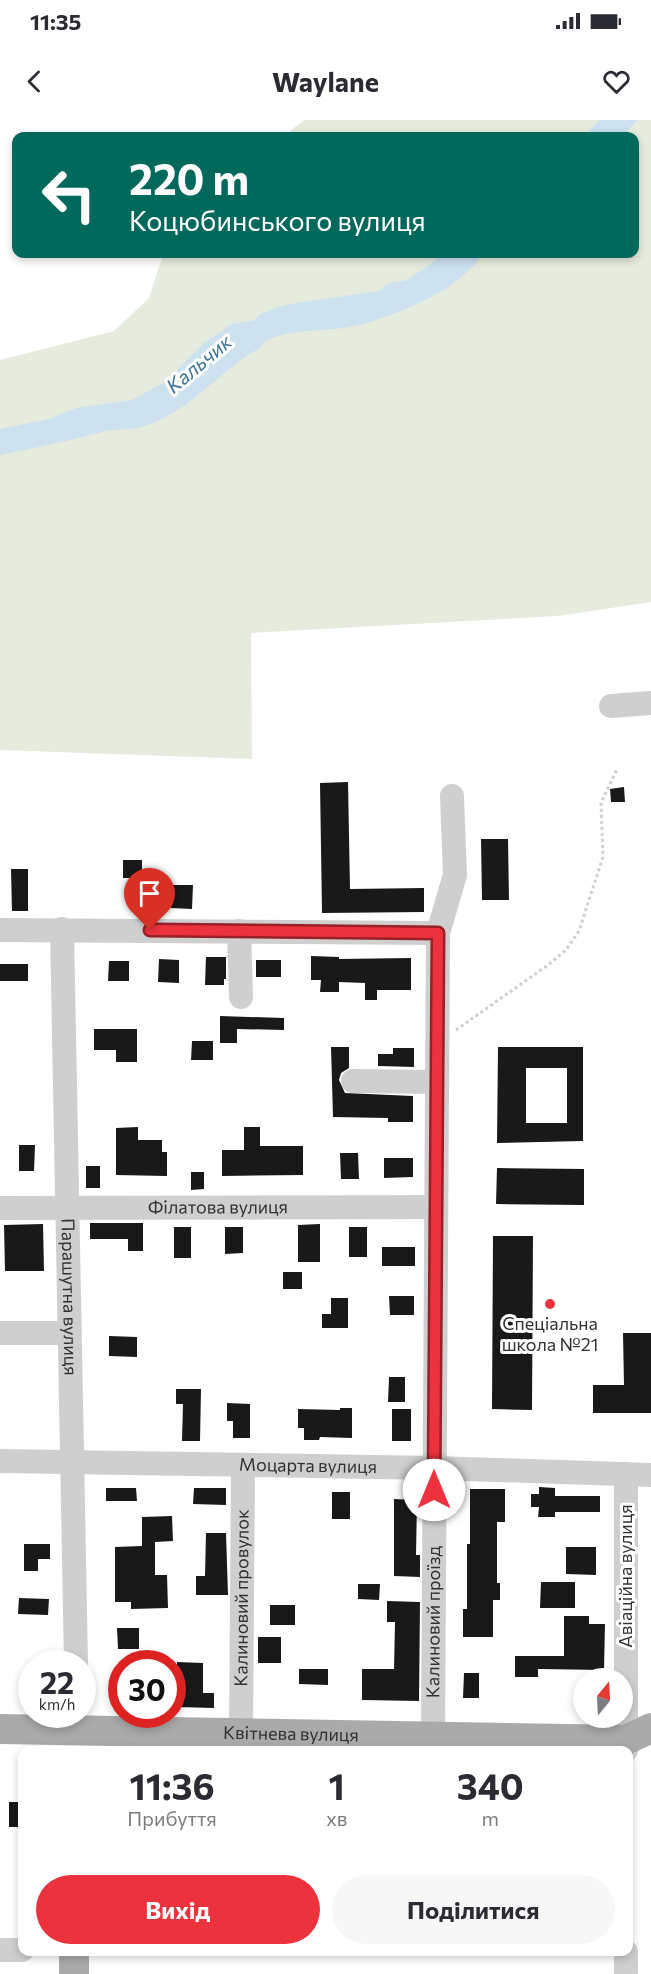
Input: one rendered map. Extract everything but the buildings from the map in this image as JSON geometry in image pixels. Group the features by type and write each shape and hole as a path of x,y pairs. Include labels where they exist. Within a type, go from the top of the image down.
{"main road":[{"name":"Квітнева вулиця","path":"0,1729 635,1740"},
{"path":"74,1956 74,1974"}],"street":[{"path":"611,706 651,703"},
{"name":"Калиновий проїзд","path":"433,1736 438,933 455,875 452,796"},
{"name":"Парашутна вулиця","path":"62,929 76,1650"},
{"path":"0,930 438,933"},
{"path":"239,931 241,997"},
{"path":"353,1082 437,1082"},
{"name":"Філатова вулиця","path":"0,1209 436,1207"},
{"path":"0,1333 69,1334"},
{"name":"Моцарта вулиця","path":"0,1461 435,1468 651,1475"},
{"name":"Калиновий провулок","path":"241,1732 243,1465"},
{"name":"Авіаційна вулиця","path":"626,1474 635,1740"},
{"path":"0,1950 18,1950"},
{"path":"626,1956 626,1974"}],"path":[{"path":"438,1043 548,965 566,950 579,931 603,857 601,803 617,769"}],"shaded area":[{"path":"304,120 651,120 651,602 558,616 251,633 252,759 0,750 0,360 114,331 149,298 162,258 639,258 639,132 289,132"}],"water":[{"path":"599,120 637,120 626,132 588,132"},
{"name":"Кальчик","path":"439,258 481,258 447,288 404,310 356,326 274,337 178,410 148,425 108,431 0,455 0,429 49,419 76,408 132,400 166,381 205,342 232,324 255,320 259,315 277,307 378,291 389,283 407,280"}],"place":[{"name":"Спеціальна школа №21","path":"550,1304"}],"route":[{"path":"150,930 438,933 434,1490"}]}
